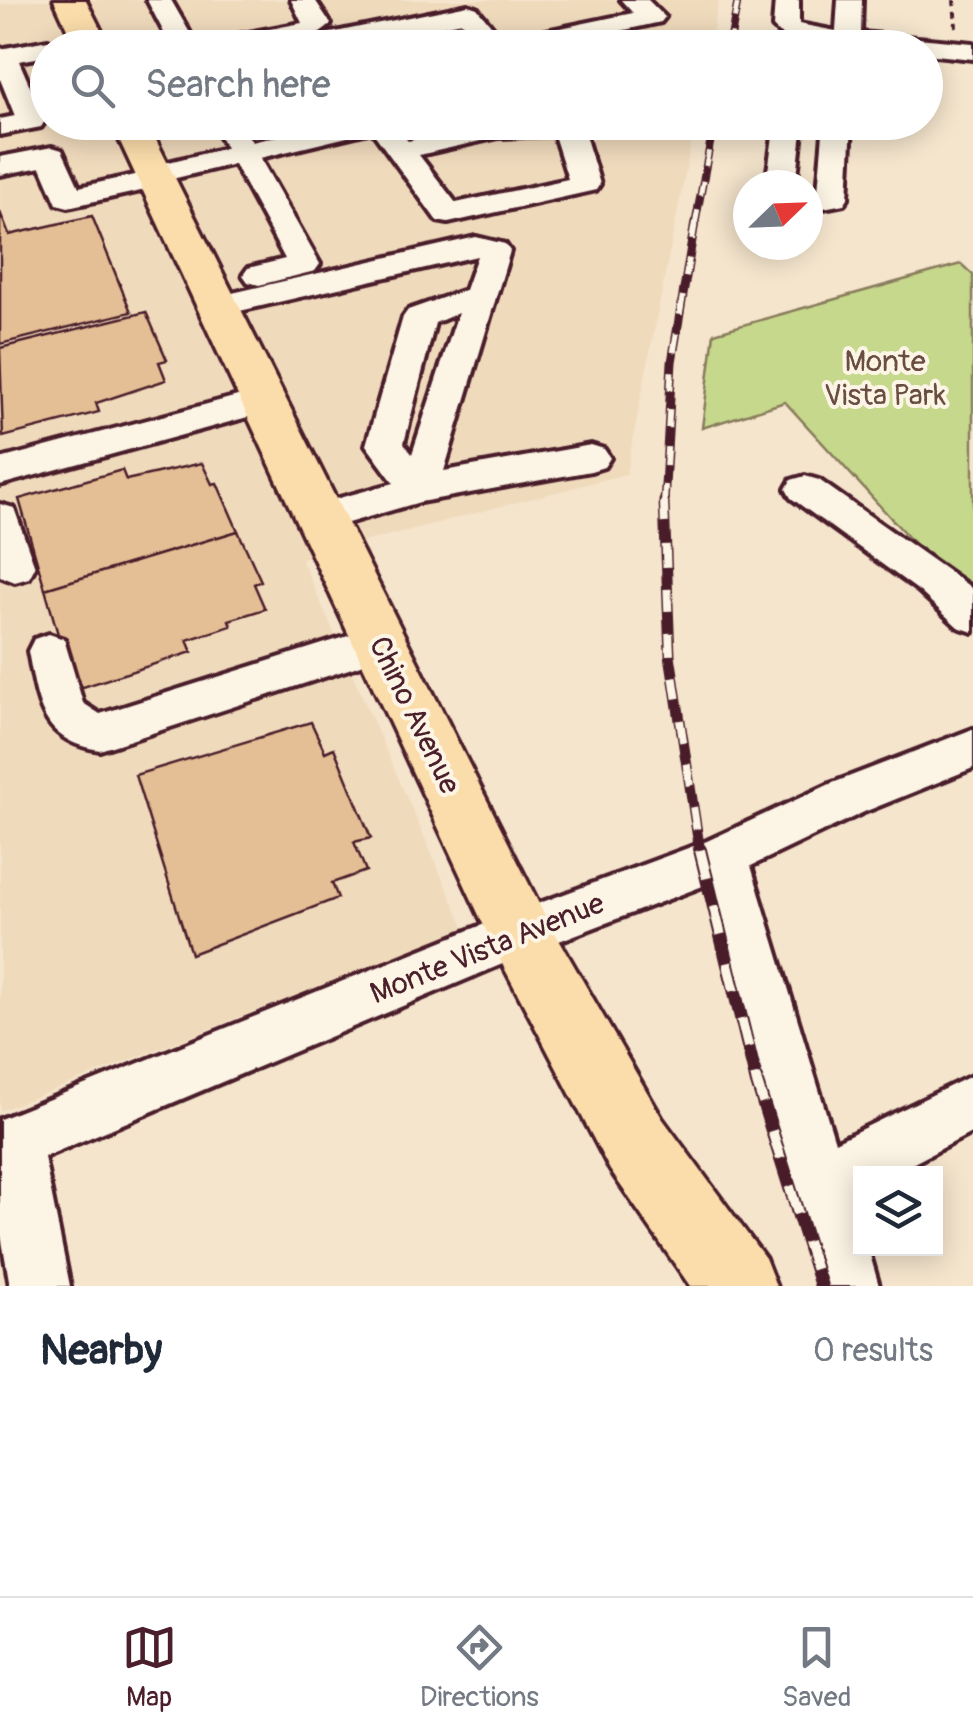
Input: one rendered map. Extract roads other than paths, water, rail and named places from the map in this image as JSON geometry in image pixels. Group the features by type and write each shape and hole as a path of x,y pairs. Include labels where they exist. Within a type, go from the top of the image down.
{"main road":[{"path":"70,0 84,30"},
{"name":"Chino Avenue","path":"138,140 520,934 636,1144 737,1286"}],"street":[{"path":"159,0 175,30"},
{"path":"302,0 318,24 305,30"},
{"path":"346,15 361,18 452,0"},
{"path":"618,30 652,17 633,0"},
{"path":"788,0 788,30"},
{"path":"848,30 850,0"},
{"path":"382,30 468,13 484,30"},
{"path":"943,48 973,51"},
{"path":"30,51 4,56 30,120"},
{"path":"19,94 30,92"},
{"path":"0,128 30,122"},
{"path":"214,297 304,264 235,140"},
{"path":"0,166 52,156 68,198 308,140"},
{"path":"393,140 448,214 585,184 571,140"},
{"path":"401,151 450,140"},
{"path":"783,170 787,140"},
{"path":"823,200 834,198 837,140"},
{"path":"214,297 476,246 494,250 420,489"},
{"path":"420,489 385,445 420,317 461,300 480,300"},
{"path":"0,472 264,401"},
{"path":"320,518 420,489 590,458"},
{"path":"805,489 828,510 946,588 973,616"},
{"path":"0,518 15,568"},
{"path":"49,650 67,720 82,732 100,732 380,642"},
{"name":"Monte Vista Avenue","path":"7,1144 520,934 724,856 847,798 973,748"},
{"path":"724,856 848,1286"},
{"path":"818,1181 973,1104"},
{"path":"7,1144 40,1286"}],"railway":[{"path":"732,30 738,0"},
{"path":"695,225 711,140"},
{"path":"664,503 672,362 695,222"},
{"path":"664,503 670,655 700,852"},
{"path":"700,850 757,1083 821,1286"}],"park label":[{"name":"Monte Vista Park","path":"885,378"}]}
